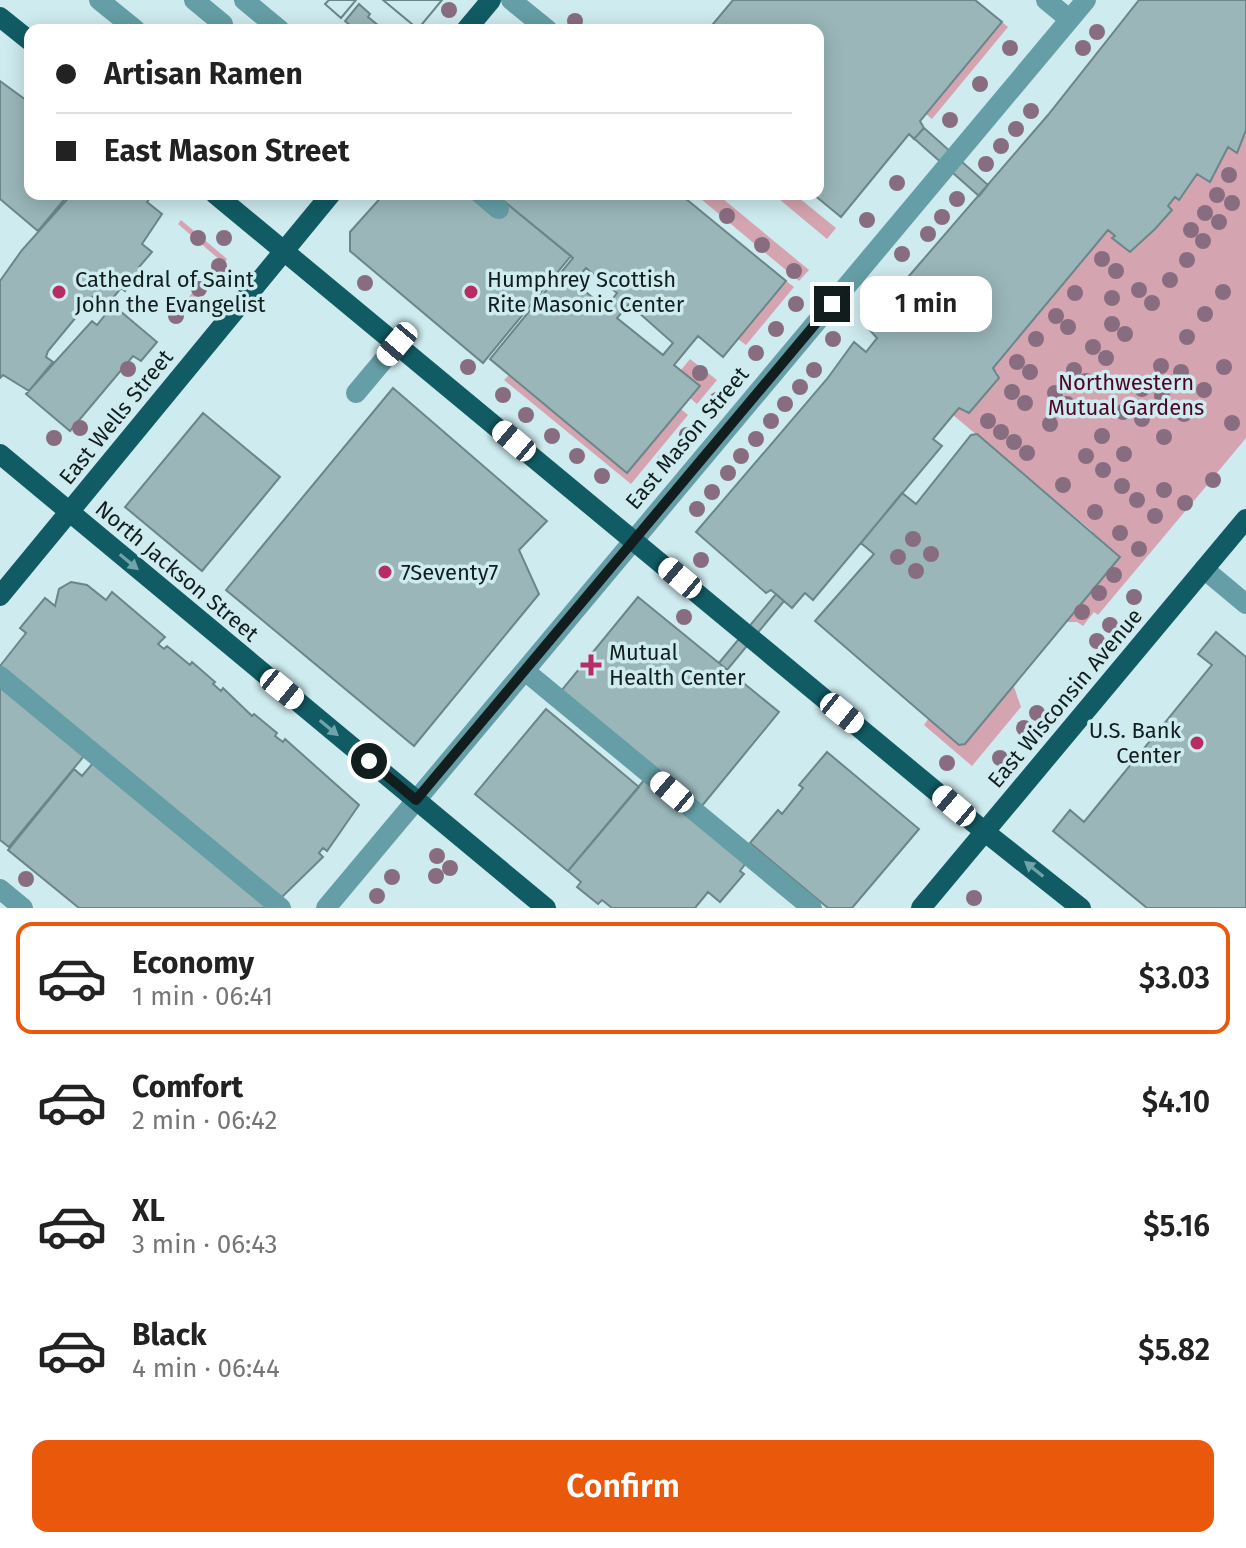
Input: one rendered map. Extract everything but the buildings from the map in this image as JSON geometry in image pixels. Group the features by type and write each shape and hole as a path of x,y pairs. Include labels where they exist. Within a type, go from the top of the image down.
{"main road":[{"path":"471,24 491,0"},
{"path":"0,17 24,36"},
{"path":"222,200 985,832 1081,908"},
{"name":"East Wells Street","path":"0,596 326,200"},
{"name":"North Jackson Street","path":"0,454 546,908"},
{"name":"East Wisconsin Avenue","path":"921,908 1246,519"}],"street":[{"path":"99,0 129,24"},
{"path":"194,0 223,24"},
{"path":"244,0 273,24"},
{"path":"511,0 541,24"},
{"path":"1046,0 1069,19"},
{"name":"East Mason Street","path":"326,908 1086,0"},
{"path":"488,200 499,209"},
{"path":"356,393 397,344"},
{"path":"1204,569 1246,604"},
{"path":"525,671 812,908"},
{"path":"0,676 281,908"},
{"path":"0,889 23,908"}],"green space":[{"path":"1002,22 1008,27 932,119 926,114"},
{"name":"Northwestern Mutual Gardens","path":"1246,130 1246,438 1216,474 1219,477 1212,486 1208,484 1098,615 1094,612 1083,626 1077,622 1065,622 1092,531 953,415 959,408 965,412 998,373 993,368 1108,230 1115,236 1112,239 1131,252 1172,210 1168,206 1175,197 1179,200 1197,174 1210,182 1228,147 1237,153"},
{"path":"702,200 724,200 809,270 799,281"},
{"path":"780,200 801,200 836,228 827,239"},
{"path":"181,220 227,259 176,320 172,317 220,260 178,224"},
{"path":"786,281 794,287 746,345 738,339"},
{"path":"690,359 717,380 697,404 690,398 699,385 681,370"},
{"path":"509,375 627,473 681,409 688,415 631,484 504,380"},
{"path":"1013,684 1021,707 972,766 924,725 931,715"}],"place":[{"name":"Cathedral of Saint John the Evangelist","path":"59,292"},
{"name":"Humphrey Scottish Rite Masonic Center","path":"471,292"},
{"name":"7Seventy7","path":"385,572"},
{"name":"Mutual Health Center","path":"591,665"},
{"name":"U.S. Bank Center","path":"1197,743"}],"route":[{"path":"369,761 416,800 832,304"}]}
